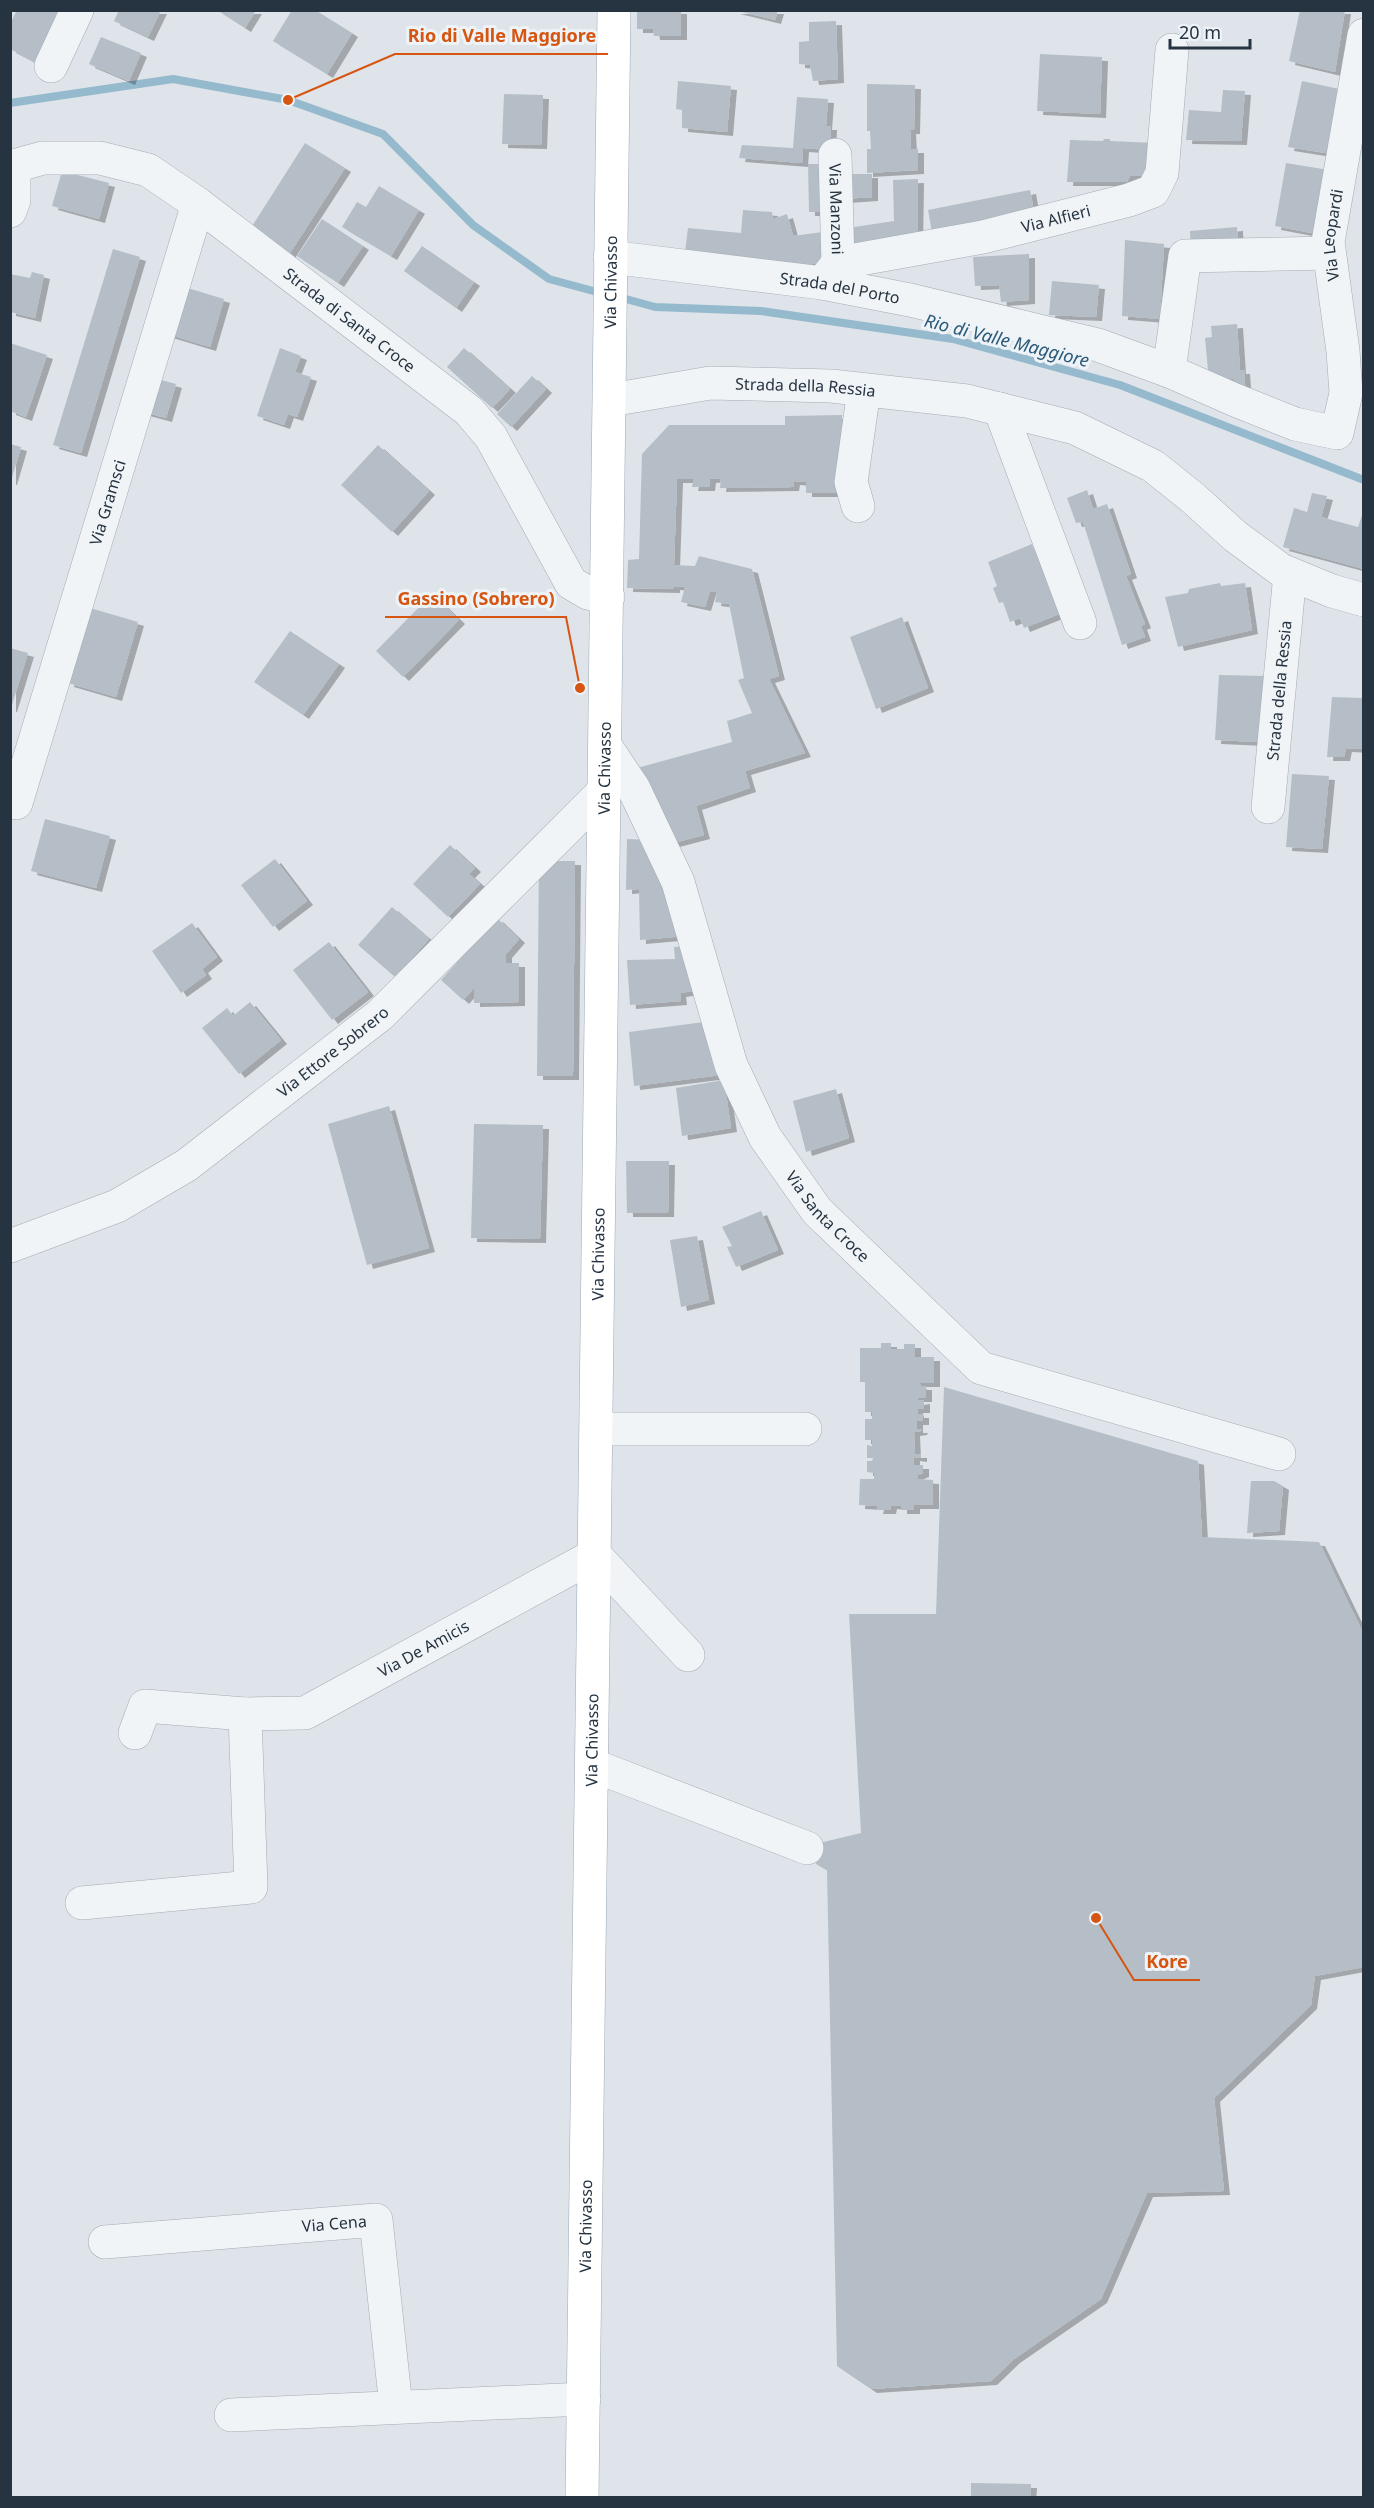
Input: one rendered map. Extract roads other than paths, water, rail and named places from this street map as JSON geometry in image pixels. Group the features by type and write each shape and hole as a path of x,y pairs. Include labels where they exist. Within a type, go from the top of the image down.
{"main road":[{"name":"Via Chivasso","path":"582,2498 611,400 610,257 614,10"}],"street":[{"path":"51,66 77,10"},
{"name":"Via Leopardi","path":"1337,434 1346,393 1328,242 1364,35"},
{"name":"Via Alfieri","path":"830,273 1129,200 1153,191 1162,173 1172,50"},
{"name":"Via Manzoni","path":"830,273 835,155"},
{"name":"Strada di Santa Croce","path":"12,166 43,158 100,158 148,170 198,204 469,411 491,437 571,583 588,593 608,597"},
{"path":"10,211 14,200 12,166"},
{"name":"Via Gramsci","path":"16,803 198,204"},
{"path":"1169,371 1185,256 1329,253"},
{"name":"Strada del Porto","path":"610,257 830,273 910,300 1098,345 1169,371 1295,424 1337,434"},
{"name":"Strada della Ressia","path":"611,400 710,383 831,386 967,401 1075,428 1153,466 1193,498 1234,536 1281,570 1332,591 1364,600"},
{"path":"858,506 852,482 864,390"},
{"path":"1000,410 1080,623"},
{"name":"Strada della Ressia","path":"1268,807 1290,574"},
{"name":"Via Santa Croce","path":"606,747 634,789 678,882 731,1065 765,1137 817,1211 981,1368 1279,1454"},
{"name":"Via Ettore Sobrero","path":"10,1246 117,1206 187,1165 380,1015 605,790"},
{"path":"597,1429 805,1429"},
{"path":"595,1555 688,1655"},
{"name":"Via De Amicis","path":"135,1733 145,1706 245,1714 305,1713 595,1555"},
{"path":"82,1903 251,1887 245,1714"},
{"path":"592,1765 807,1848"},
{"name":"Via Cena","path":"105,2242 376,2220 396,2407"},
{"path":"231,2415 584,2399"}],"waterway":[{"name":"Rio di Valle Maggiore","path":"10,103 173,79 288,100 383,134 473,225 549,279 597,292"},
{"name":"Rio di Valle Maggiore","path":"626,299 655,307 761,311 953,339 1120,385 1364,480"}],"place":[{"name":"Rio di Valle Maggiore","path":"288,100"},
{"name":"Gassino (Sobrero)","path":"580,688"},
{"name":"Kore","path":"1096,1918"}]}
